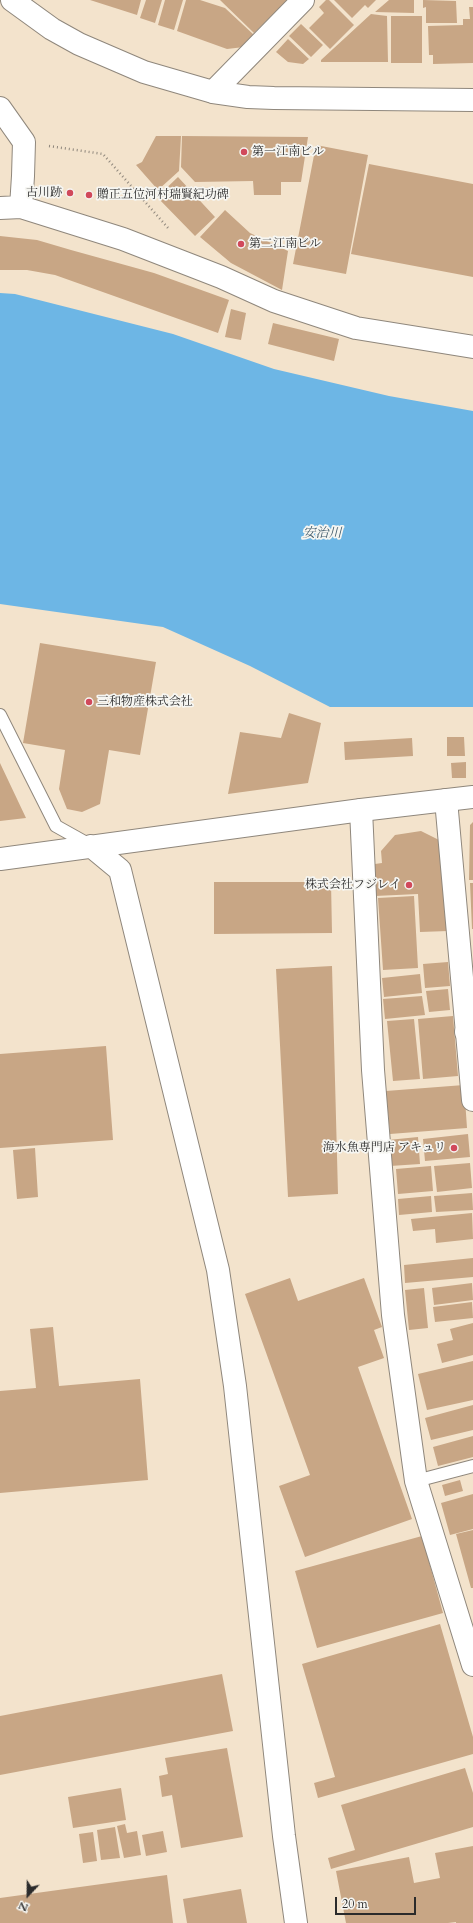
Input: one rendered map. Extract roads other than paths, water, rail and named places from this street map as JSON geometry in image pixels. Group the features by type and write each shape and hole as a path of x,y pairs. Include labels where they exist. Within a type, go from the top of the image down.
{"street":[{"path":"213,92 303,0"},
{"path":"24,3 79,44 151,74 213,92 248,97 274,98 473,100"},
{"path":"0,108 24,142 10,207 123,239 221,277 274,301 356,328 473,347"},
{"path":"0,859 361,810 473,797"},
{"path":"446,800 469,1032 473,1100"},
{"path":"361,810 374,1070 393,1315 416,1480 473,1665"},
{"path":"91,846 120,870 218,1270 235,1386 282,1821 296,1923"}],"lane":[{"path":"0,715 56,826 91,846"},
{"path":"416,1480 473,1466"}],"water":[{"name":"安治川","path":"0,293 15,294 173,334 274,369 389,396 473,411 473,707 330,707 250,666 163,627 0,604"}],"place":[{"name":"第一江南ビル","path":"244,152"},
{"name":"古川跡","path":"70,193"},
{"name":"贈正五位河村瑞賢紀功碑","path":"89,195"},
{"name":"第二江南ビル","path":"241,244"},
{"name":"三和物産株式会社","path":"89,702"},
{"name":"株式会社フジレイ","path":"409,885"},
{"name":"海水魚専門店 アキュリ","path":"454,1148"}]}
